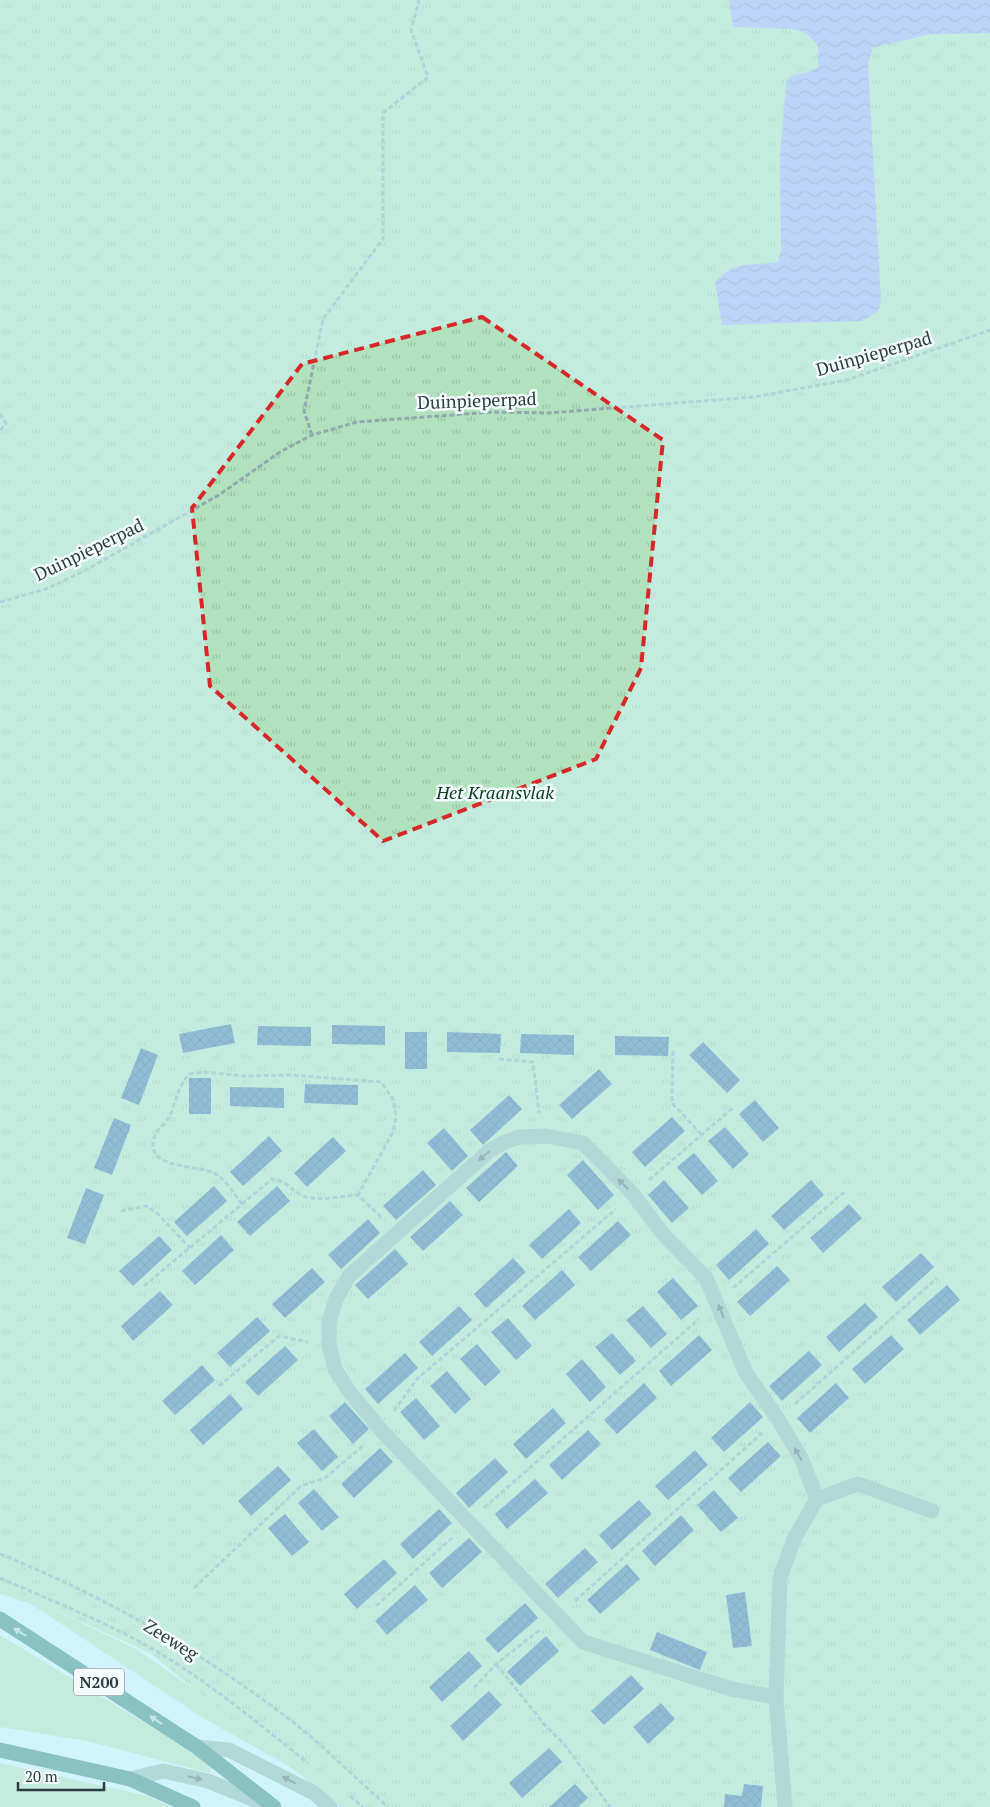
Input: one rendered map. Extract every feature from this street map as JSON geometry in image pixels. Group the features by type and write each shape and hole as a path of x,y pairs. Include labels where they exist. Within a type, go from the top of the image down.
{"main road":[{"name":"N200","path":"0,1619 197,1747 273,1807"},
{"path":"0,1750 130,1779 193,1807"}],"lane":[{"path":"776,1697 731,1689 583,1642 381,1430 349,1391 335,1369 329,1345 329,1322 336,1299 349,1276 489,1151 505,1142 520,1137 546,1136 583,1144 633,1194 663,1234 706,1278 746,1373 778,1419 801,1458 817,1498"},
{"path":"785,1807 776,1697 780,1578 794,1539 817,1498 858,1484 932,1511"},
{"path":"197,1747 229,1750 314,1793 330,1807"},
{"path":"130,1779 163,1771 208,1781 273,1807"}],"path":[{"path":"312,435 304,411 323,319 383,238 383,113 428,77 411,30 419,0"},
{"name":"Duinpieperpad","path":"0,602 46,589 131,546 219,495 280,452 312,435 357,422 492,412 549,413 754,397 847,380 990,330"},
{"path":"0,414 6,423 0,431"},
{"path":"673,1051 672,1103 701,1134"},
{"path":"499,1058 533,1062 538,1111 546,1136"},
{"path":"242,1204 216,1173 167,1163 156,1155 153,1144 156,1132 168,1120 179,1085 189,1074 203,1072 244,1076 290,1076 381,1082 393,1099 396,1116 393,1132 358,1195"},
{"path":"194,1588 301,1486 325,1478 381,1430 417,1379 734,1107"},
{"path":"144,1286 272,1179 282,1180 304,1196 316,1198 358,1195 397,1232"},
{"path":"376,1606 528,1467 704,1316 717,1301 844,1192"},
{"path":"121,1211 146,1206 157,1212 190,1248"},
{"path":"474,1688 496,1664 558,1617 937,1278"},
{"path":"219,1386 279,1336 329,1345"},
{"path":"0,1554 75,1586 171,1638 290,1720 388,1807"},
{"name":"Zeeweg","path":"0,1578 91,1617 143,1644 213,1689 306,1761"},
{"path":"496,1664 544,1724 565,1745 610,1807"}],"highlighted area":[{"path":"482,317 663,440 641,668 596,759 383,841 210,686 192,508 302,364"}],"green space":[{"name":"Het Kraansvlak","path":"0,0 990,0 990,1807 340,1807 150,1653 0,1585"},
{"path":"0,1584 136,1649 292,1757 308,1777 203,1718 31,1604 0,1594"},
{"path":"0,1635 188,1749 212,1768 209,1773 87,1741 0,1727"},
{"path":"0,1763 148,1796 171,1807 0,1807"}],"water":[{"path":"729,0 990,0 990,33 930,34 873,48 868,63 881,300 878,311 863,321 722,325 715,282 729,270 736,267 778,262 781,251 780,155 786,84 790,76 808,72 818,67 818,46 806,33 793,29 733,27"}],"building":[{"path":"231,1024 235,1043 183,1053 179,1034"},
{"path":"332,1025 385,1026 385,1045 332,1044"},
{"path":"258,1026 311,1027 311,1046 257,1045"},
{"path":"405,1032 427,1032 427,1069 405,1069"},
{"path":"447,1032 501,1034 500,1053 447,1052"},
{"path":"521,1034 574,1035 574,1055 520,1053"},
{"path":"615,1036 669,1037 668,1056 615,1055"},
{"path":"703,1042 740,1080 727,1093 689,1055"},
{"path":"141,1048 158,1055 139,1105 121,1098"},
{"path":"599,1069 612,1084 572,1119 559,1105"},
{"path":"189,1078 211,1078 211,1114 189,1114"},
{"path":"305,1084 358,1085 358,1105 304,1103"},
{"path":"230,1087 284,1088 284,1108 230,1106"},
{"path":"509,1095 522,1109 483,1145 470,1130"},
{"path":"755,1100 779,1128 763,1142 739,1114"},
{"path":"672,1117 685,1131 645,1167 632,1152"},
{"path":"114,1118 131,1125 112,1175 94,1168"},
{"path":"725,1127 749,1154 733,1169 708,1141"},
{"path":"444,1128 468,1156 452,1171 427,1143"},
{"path":"269,1136 282,1151 243,1186 230,1172"},
{"path":"333,1137 346,1151 307,1187 294,1173"},
{"path":"506,1152 518,1166 479,1202 466,1188"},
{"path":"694,1153 718,1181 702,1195 677,1167"},
{"path":"583,1160 614,1195 598,1210 567,1175"},
{"path":"423,1170 436,1185 396,1220 383,1206"},
{"path":"664,1180 689,1208 672,1223 648,1195"},
{"path":"811,1180 824,1195 784,1230 771,1216"},
{"path":"214,1186 227,1201 187,1236 174,1222"},
{"path":"277,1186 290,1201 250,1236 237,1222"},
{"path":"86,1188 104,1195 85,1244 67,1238"},
{"path":"450,1201 463,1215 423,1251 410,1237"},
{"path":"849,1204 862,1218 823,1253 810,1238"},
{"path":"569,1209 581,1223 542,1259 529,1245"},
{"path":"368,1219 380,1233 341,1269 328,1255"},
{"path":"618,1221 631,1235 591,1271 578,1257"},
{"path":"756,1229 769,1244 729,1280 716,1265"},
{"path":"221,1235 234,1250 195,1285 182,1271"},
{"path":"159,1236 172,1250 133,1286 119,1271"},
{"path":"395,1249 408,1264 368,1299 355,1285"},
{"path":"921,1253 934,1267 896,1302 882,1287"},
{"path":"513,1258 526,1272 486,1308 474,1294"},
{"path":"777,1266 790,1280 750,1316 737,1302"},
{"path":"312,1268 325,1282 285,1318 272,1304"},
{"path":"562,1270 575,1285 535,1320 522,1306"},
{"path":"673,1278 698,1306 681,1320 657,1292"},
{"path":"947,1285 960,1300 920,1335 907,1320"},
{"path":"160,1291 173,1305 133,1341 121,1326"},
{"path":"865,1303 878,1317 839,1352 826,1337"},
{"path":"459,1306 472,1320 432,1356 419,1342"},
{"path":"643,1306 667,1334 651,1348 626,1320"},
{"path":"257,1317 270,1331 230,1367 217,1353"},
{"path":"508,1318 532,1346 516,1360 491,1332"},
{"path":"612,1333 636,1361 620,1375 595,1347"},
{"path":"699,1335 712,1350 671,1386 659,1371"},
{"path":"891,1335 904,1349 865,1384 852,1369"},
{"path":"477,1344 501,1372 485,1386 460,1359"},
{"path":"285,1346 298,1360 258,1396 245,1382"},
{"path":"809,1351 822,1365 782,1401 769,1386"},
{"path":"405,1353 418,1368 378,1404 365,1389"},
{"path":"582,1359 606,1387 590,1402 566,1374"},
{"path":"202,1365 215,1380 175,1415 162,1401"},
{"path":"447,1371 471,1399 455,1414 430,1386"},
{"path":"644,1383 657,1398 617,1434 604,1420"},
{"path":"836,1383 849,1398 810,1433 797,1418"},
{"path":"230,1394 243,1409 203,1445 190,1430"},
{"path":"416,1398 440,1426 424,1440 400,1412"},
{"path":"345,1402 369,1429 353,1444 329,1416"},
{"path":"750,1402 763,1417 724,1452 711,1438"},
{"path":"553,1408 566,1423 526,1459 513,1444"},
{"path":"314,1429 338,1457 322,1471 297,1443"},
{"path":"588,1430 601,1444 562,1480 549,1465"},
{"path":"768,1442 781,1456 741,1492 728,1478"},
{"path":"380,1448 393,1462 354,1498 341,1484"},
{"path":"695,1450 708,1465 668,1500 655,1486"},
{"path":"495,1458 508,1472 469,1508 456,1493"},
{"path":"278,1466 291,1480 251,1516 238,1501"},
{"path":"535,1479 548,1493 507,1529 495,1514"},
{"path":"314,1489 339,1517 322,1531 298,1503"},
{"path":"714,1490 738,1518 721,1532 697,1505"},
{"path":"639,1500 652,1514 612,1550 599,1535"},
{"path":"439,1509 452,1523 413,1559 400,1544"},
{"path":"285,1514 309,1542 292,1556 268,1528"},
{"path":"681,1515 694,1530 655,1566 642,1551"},
{"path":"469,1538 482,1552 442,1588 429,1573"},
{"path":"585,1548 598,1562 558,1598 545,1584"},
{"path":"384,1559 397,1573 357,1609 344,1594"},
{"path":"627,1564 640,1579 600,1614 587,1600"},
{"path":"415,1585 428,1600 387,1635 375,1621"},
{"path":"745,1592 752,1646 733,1648 726,1595"},
{"path":"525,1603 538,1618 498,1653 485,1639"},
{"path":"657,1632 707,1652 700,1670 650,1650"},
{"path":"546,1636 559,1651 520,1686 507,1672"},
{"path":"469,1651 482,1666 442,1702 429,1687"},
{"path":"631,1675 644,1689 604,1725 591,1711"},
{"path":"489,1691 502,1705 463,1741 450,1726"},
{"path":"661,1703 675,1719 648,1744 633,1727"},
{"path":"549,1748 562,1762 522,1798 509,1783"},
{"path":"575,1784 588,1798 578,1807 549,1807"},
{"path":"744,1784 763,1786 761,1807 724,1807 725,1794 742,1796"}]}
